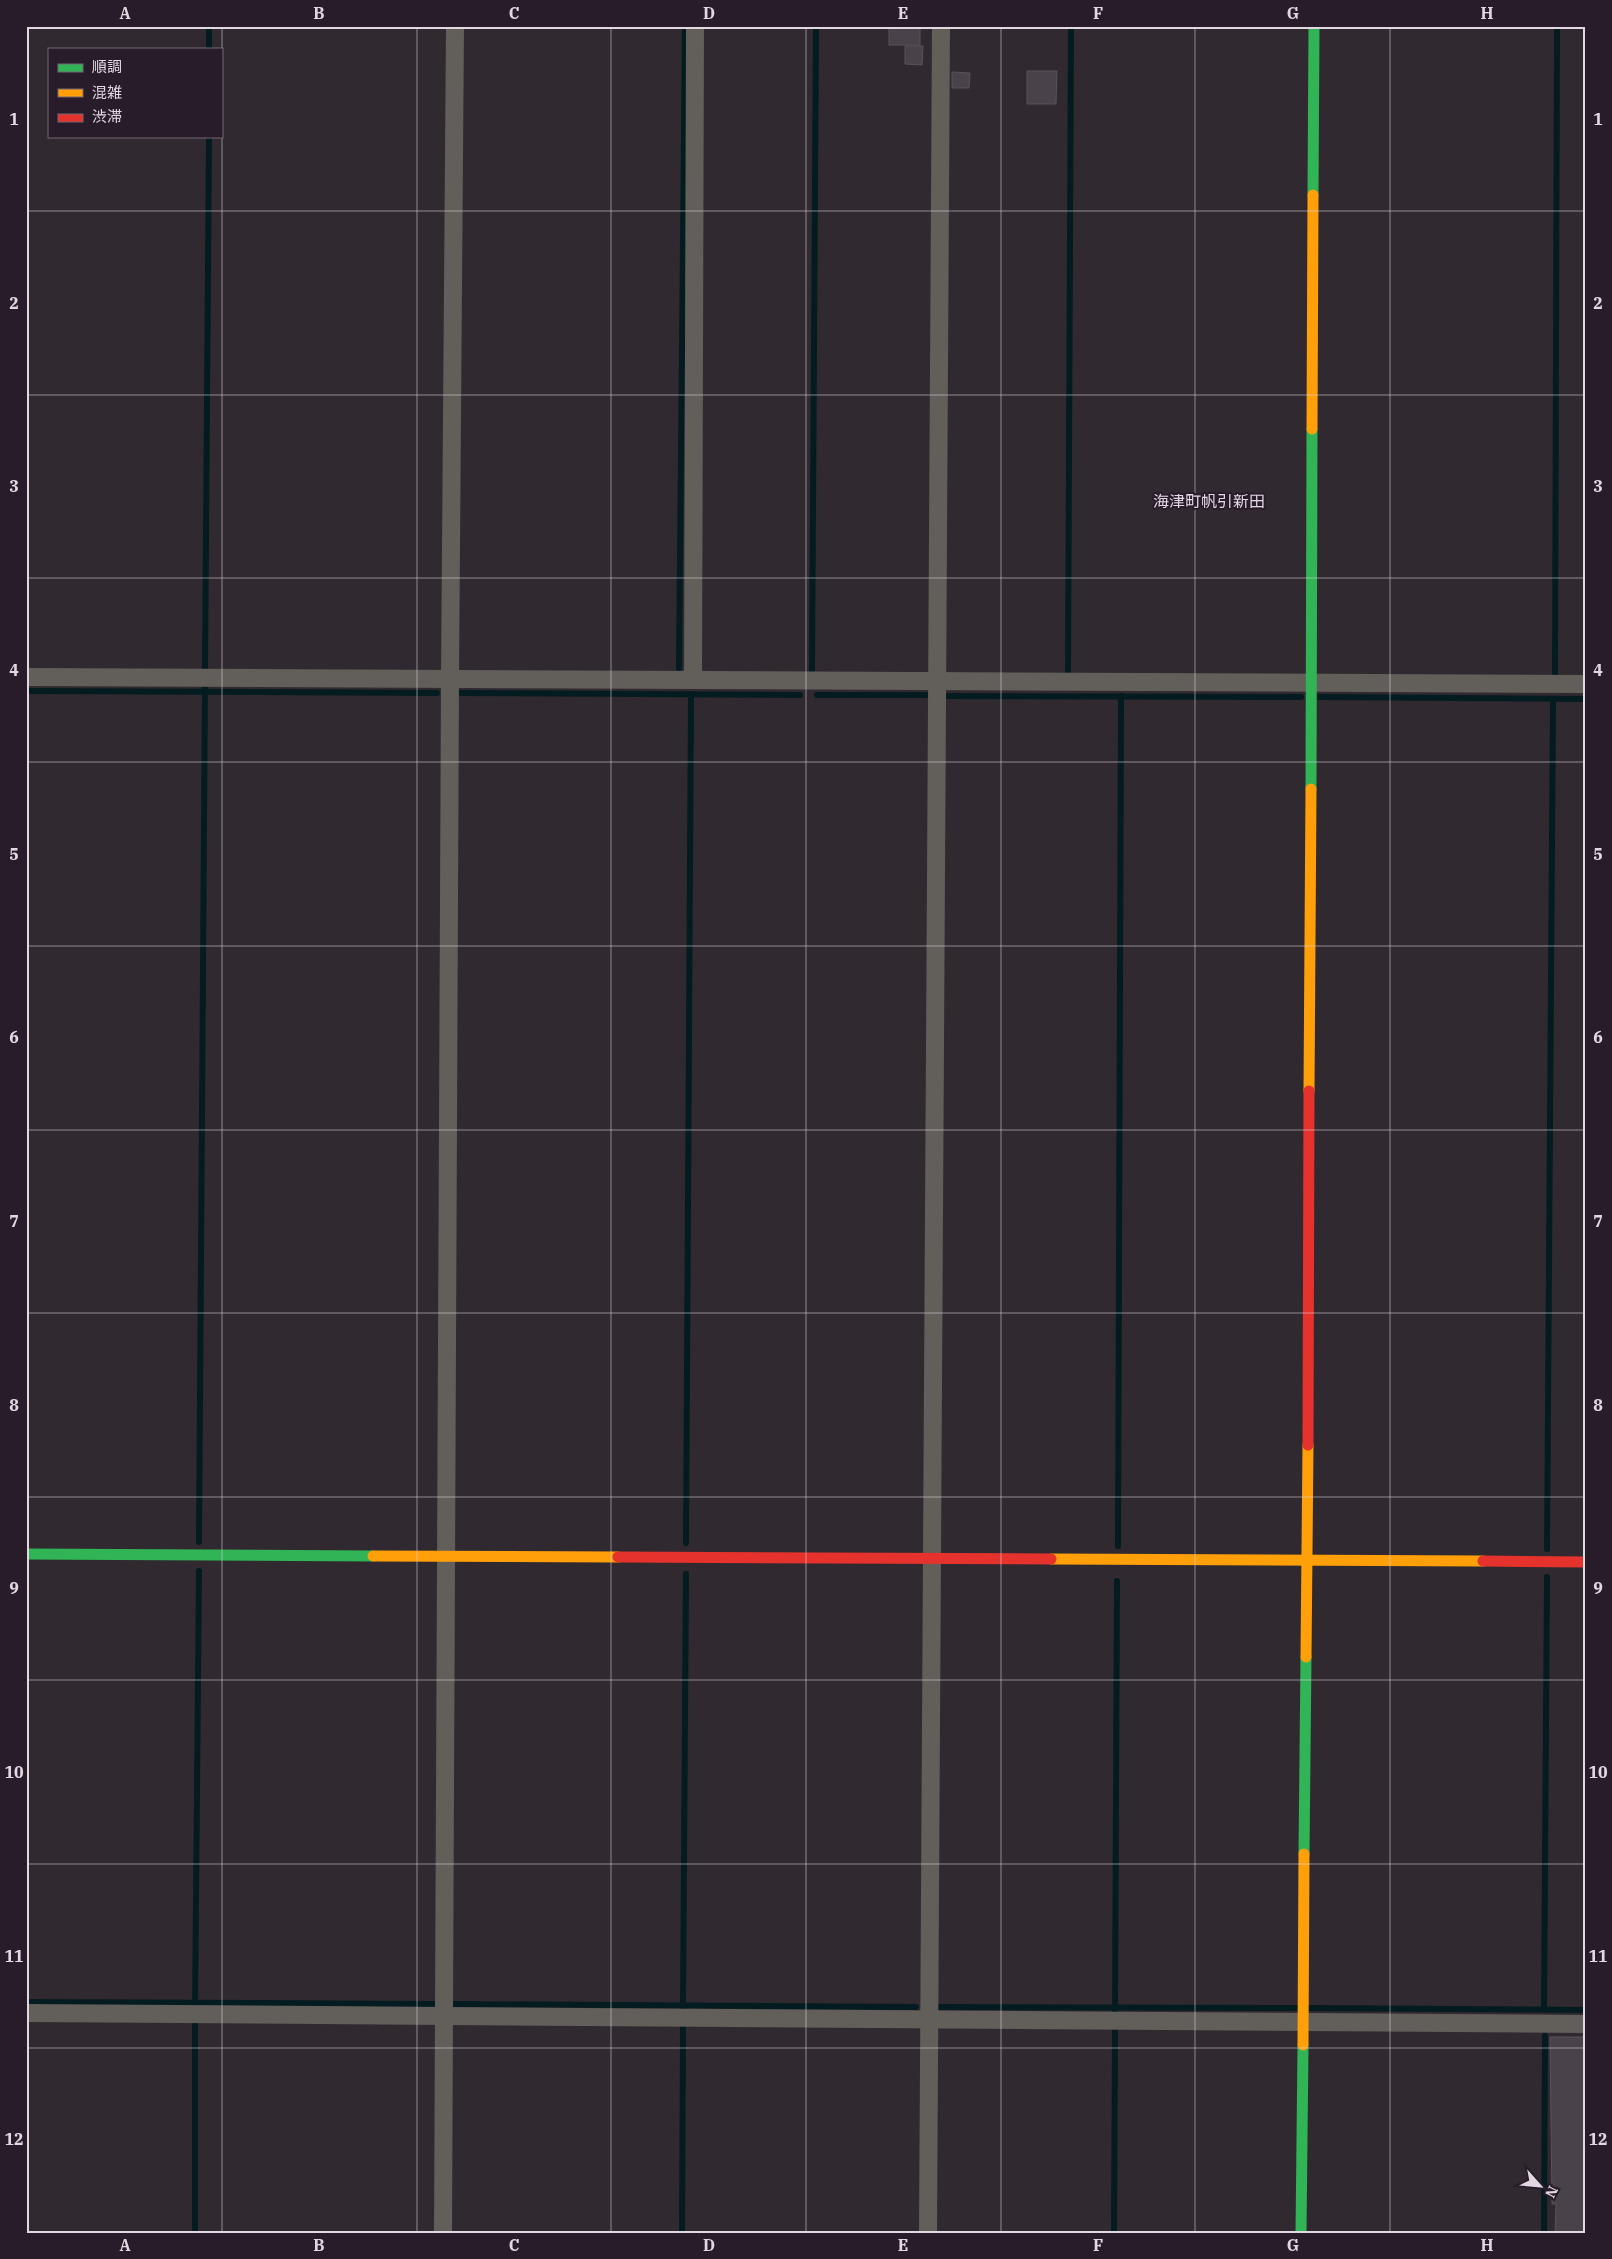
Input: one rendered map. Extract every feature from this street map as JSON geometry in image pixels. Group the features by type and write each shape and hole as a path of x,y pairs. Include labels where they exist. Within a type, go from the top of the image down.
{"street":[{"path":"443,2233 455,26"},
{"path":"692,679 696,26"},
{"path":"928,2233 941,26"},
{"path":"1301,2233 1307,1559 1314,26"},
{"path":"26,677 1586,684"},
{"path":"26,1554 1307,1559 1586,1562"},
{"path":"26,2013 1586,2024"}],"building":[{"path":"889,26 920,26 920,45 889,45"},
{"path":"905,46 923,46 922,65 905,64"},
{"path":"1027,71 1057,71 1056,104 1027,104"},
{"path":"952,72 970,73 969,88 952,88"},
{"path":"1550,2037 1586,2037 1586,2233 1555,2233 1556,2204 1552,2204"}],"waterway":[{"path":"209,26 209,48"},
{"path":"679,668 685,26"},
{"path":"812,671 816,26"},
{"path":"1068,674 1071,26"},
{"path":"1555,674 1557,26"},
{"path":"205,669 209,138"},
{"path":"199,1542 205,683"},
{"path":"26,691 437,693"},
{"path":"457,693 800,695"},
{"path":"686,1543 691,694"},
{"path":"817,695 926,695"},
{"path":"946,696 1301,697"},
{"path":"1118,1546 1121,696"},
{"path":"1318,697 1586,699"},
{"path":"1547,1549 1553,699"},
{"path":"195,2010 199,1571"},
{"path":"683,2007 686,1574"},
{"path":"1544,2009 1547,1577"},
{"path":"1115,2015 1117,1581"},
{"path":"26,2002 435,2004"},
{"path":"451,2004 916,2007"},
{"path":"939,2007 1297,2008"},
{"path":"1310,2008 1586,2010"},
{"path":"195,2025 195,2233"},
{"path":"682,2233 683,2026"},
{"path":"1114,2233 1115,2031"},
{"path":"1544,2233 1545,2036"}],"traffic: fast":[{"path":"1313,195 1314,26"},
{"path":"1311,789 1312,429"},
{"path":"26,1554 373,1556"},
{"path":"1304,1854 1306,1657"},
{"path":"1301,2233 1303,2045"}],"traffic: slow":[{"path":"1312,429 1313,195"},
{"path":"1309,1091 1311,789"},
{"path":"1306,1657 1308,1445"},
{"path":"373,1556 618,1557"},
{"path":"1051,1559 1483,1561"},
{"path":"1303,2045 1304,1854"}],"traffic: jam":[{"path":"1308,1445 1309,1091"},
{"path":"618,1557 1051,1559"},
{"path":"1483,1561 1586,1562"}],"district":[{"name":"海津町帆引新田","path":"1209,501"}]}
